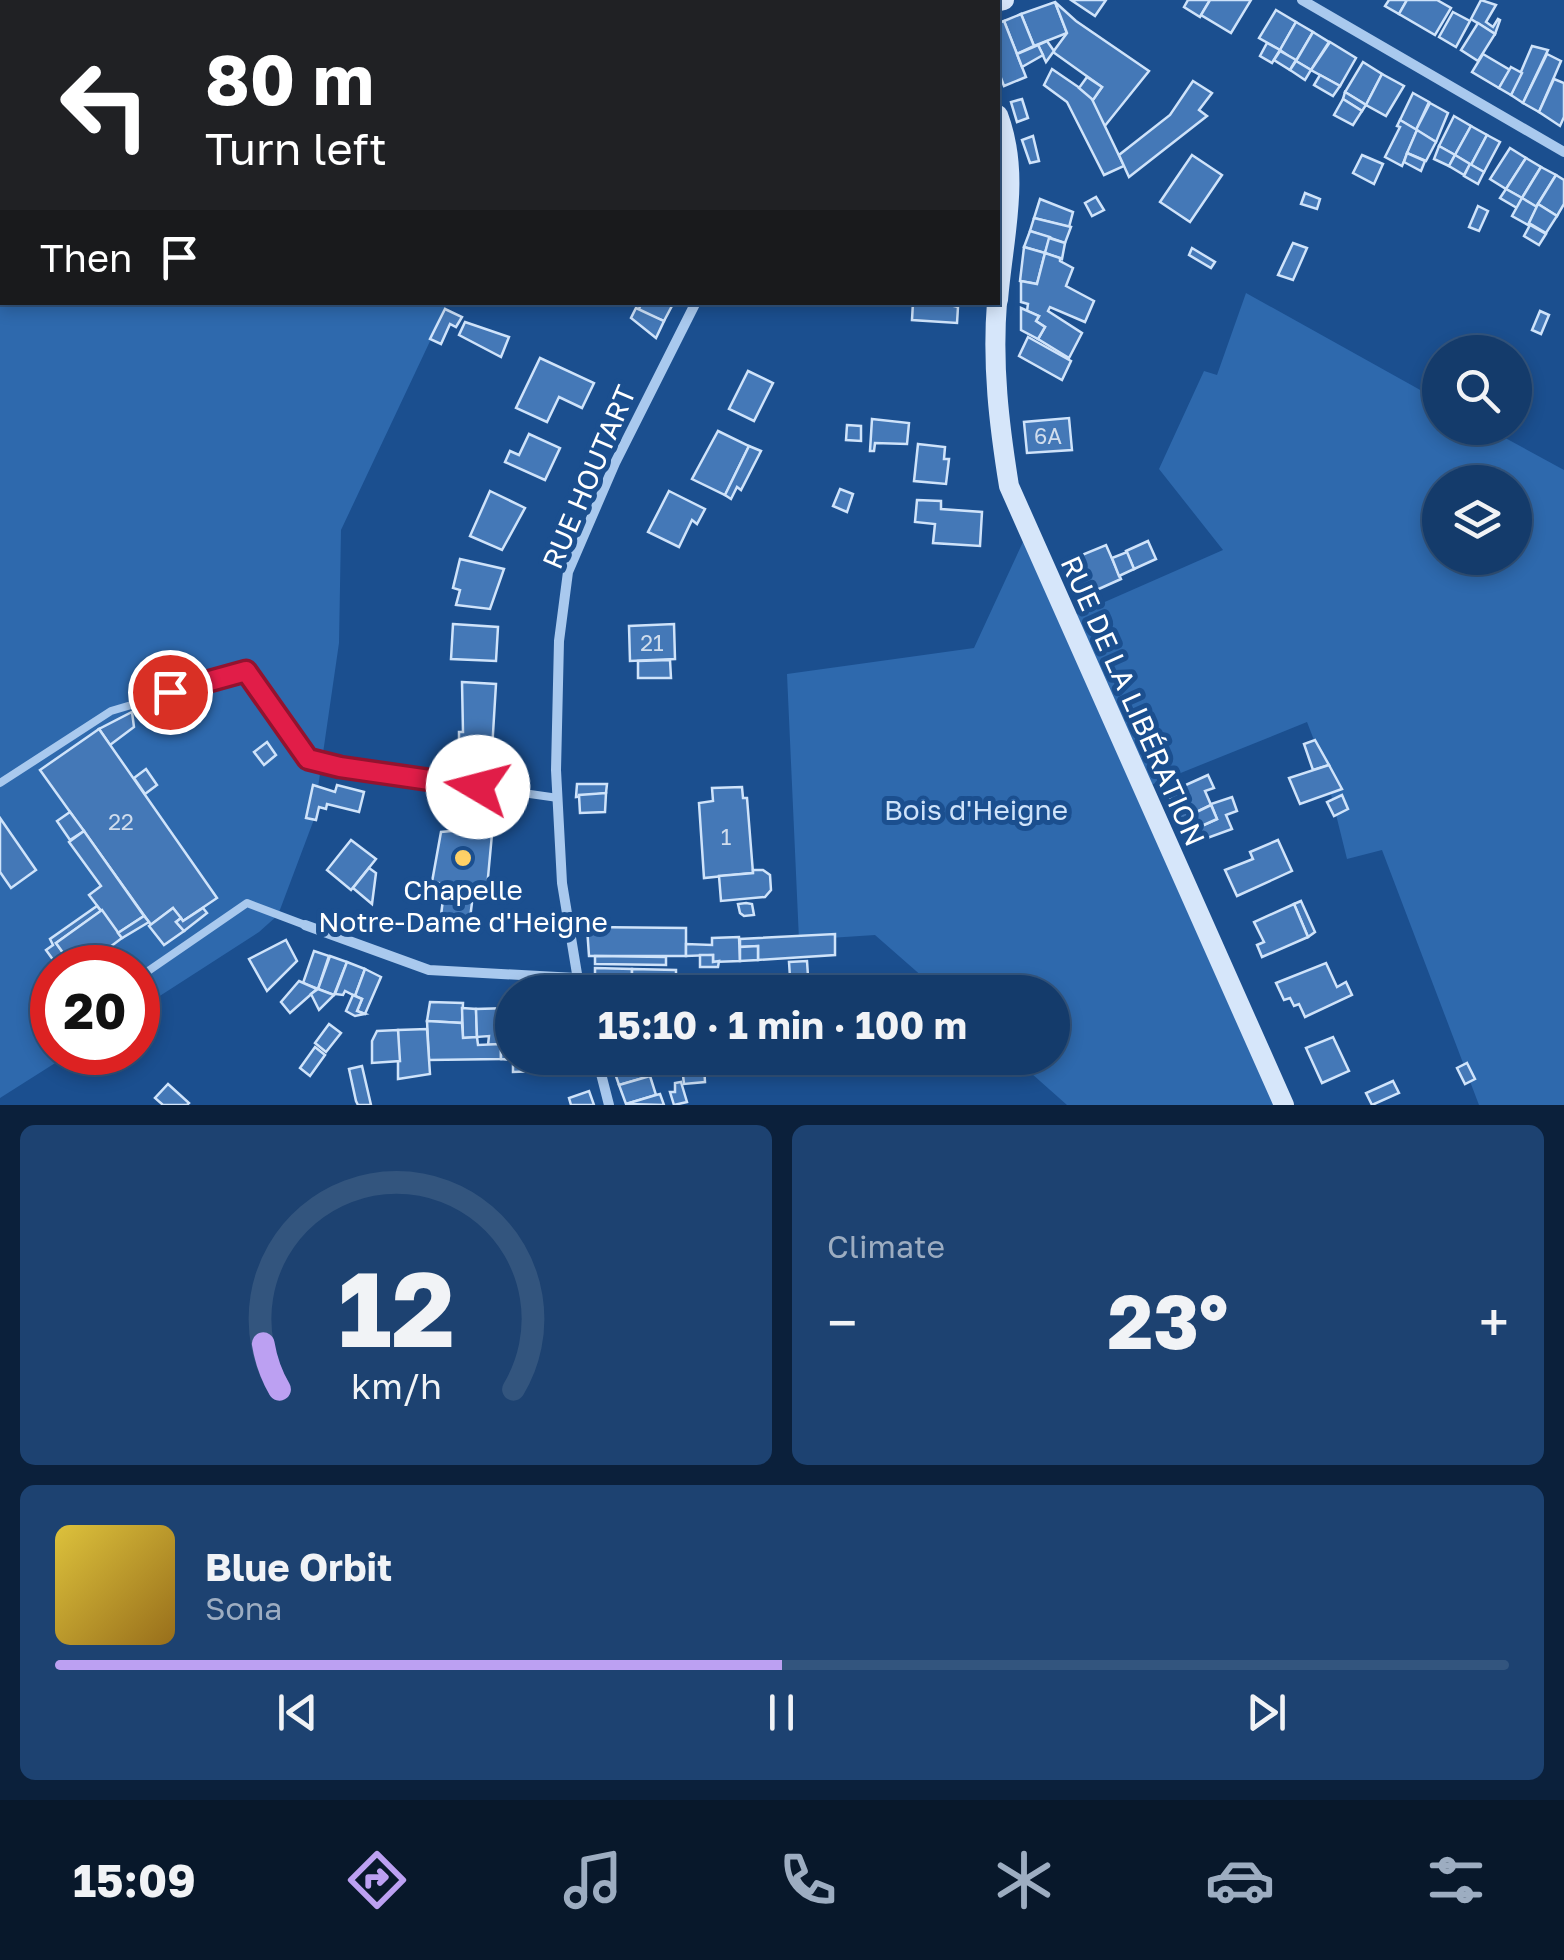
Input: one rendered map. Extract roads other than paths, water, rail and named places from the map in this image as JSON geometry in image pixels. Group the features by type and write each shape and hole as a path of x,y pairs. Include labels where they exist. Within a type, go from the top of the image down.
{"street":[{"path":"1302,0 1564,152"},
{"name":"RUE DE LA LIBÉRATION","path":"1000,120 1012,178 1000,276"},
{"name":"RUE HOUTART","path":"576,975 562,882 558,798 560,641 568,572 641,409 694,305"},
{"name":"RUE DE LA LIBÉRATION","path":"997,305 994,342 998,418 1009,486 1284,1105"},
{"path":"305,925 429,970 521,975"},
{"path":"601,1075 609,1105"}],"lane":[{"path":"0,783 111,711 246,671 308,759 558,798"},
{"path":"160,963 247,903 305,925"}],"place":[{"name":"Chapelle Notre-Dame d'Heigne","path":"463,858"}],"park label":[{"name":"Bois d'Heigne","path":"976,810"}]}
